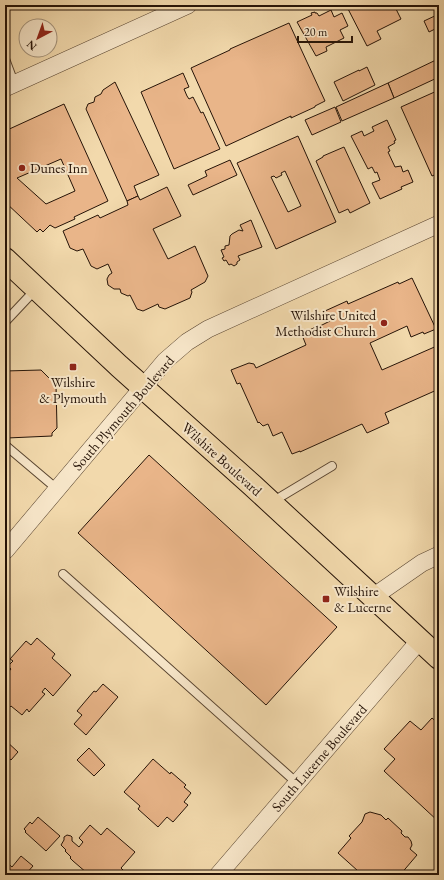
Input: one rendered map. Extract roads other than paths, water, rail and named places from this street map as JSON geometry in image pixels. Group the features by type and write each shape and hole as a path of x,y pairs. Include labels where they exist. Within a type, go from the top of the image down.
{"main road":[{"name":"Wilshire Boulevard","path":"5,259 142,388 271,503 439,658"}],"street":[{"path":"9,85 188,5"},
{"name":"South Plymouth Boulevard","path":"5,551 165,361 187,342 208,329 439,224"},
{"path":"373,597 422,563 439,556"},
{"name":"South Lucerne Boulevard","path":"218,875 420,640"}],"lane":[{"path":"5,59 9,85"},
{"path":"5,322 36,289"},
{"path":"5,445 57,489"},
{"path":"271,503 332,466"},
{"path":"63,574 297,783"}],"place":[{"name":"Dunes Inn","path":"22,168"},
{"name":"Wilshire United Methodist Church","path":"384,323"},
{"name":"Wilshire & Plymouth","path":"73,367"},
{"name":"Wilshire & Lucerne","path":"326,599"}]}
